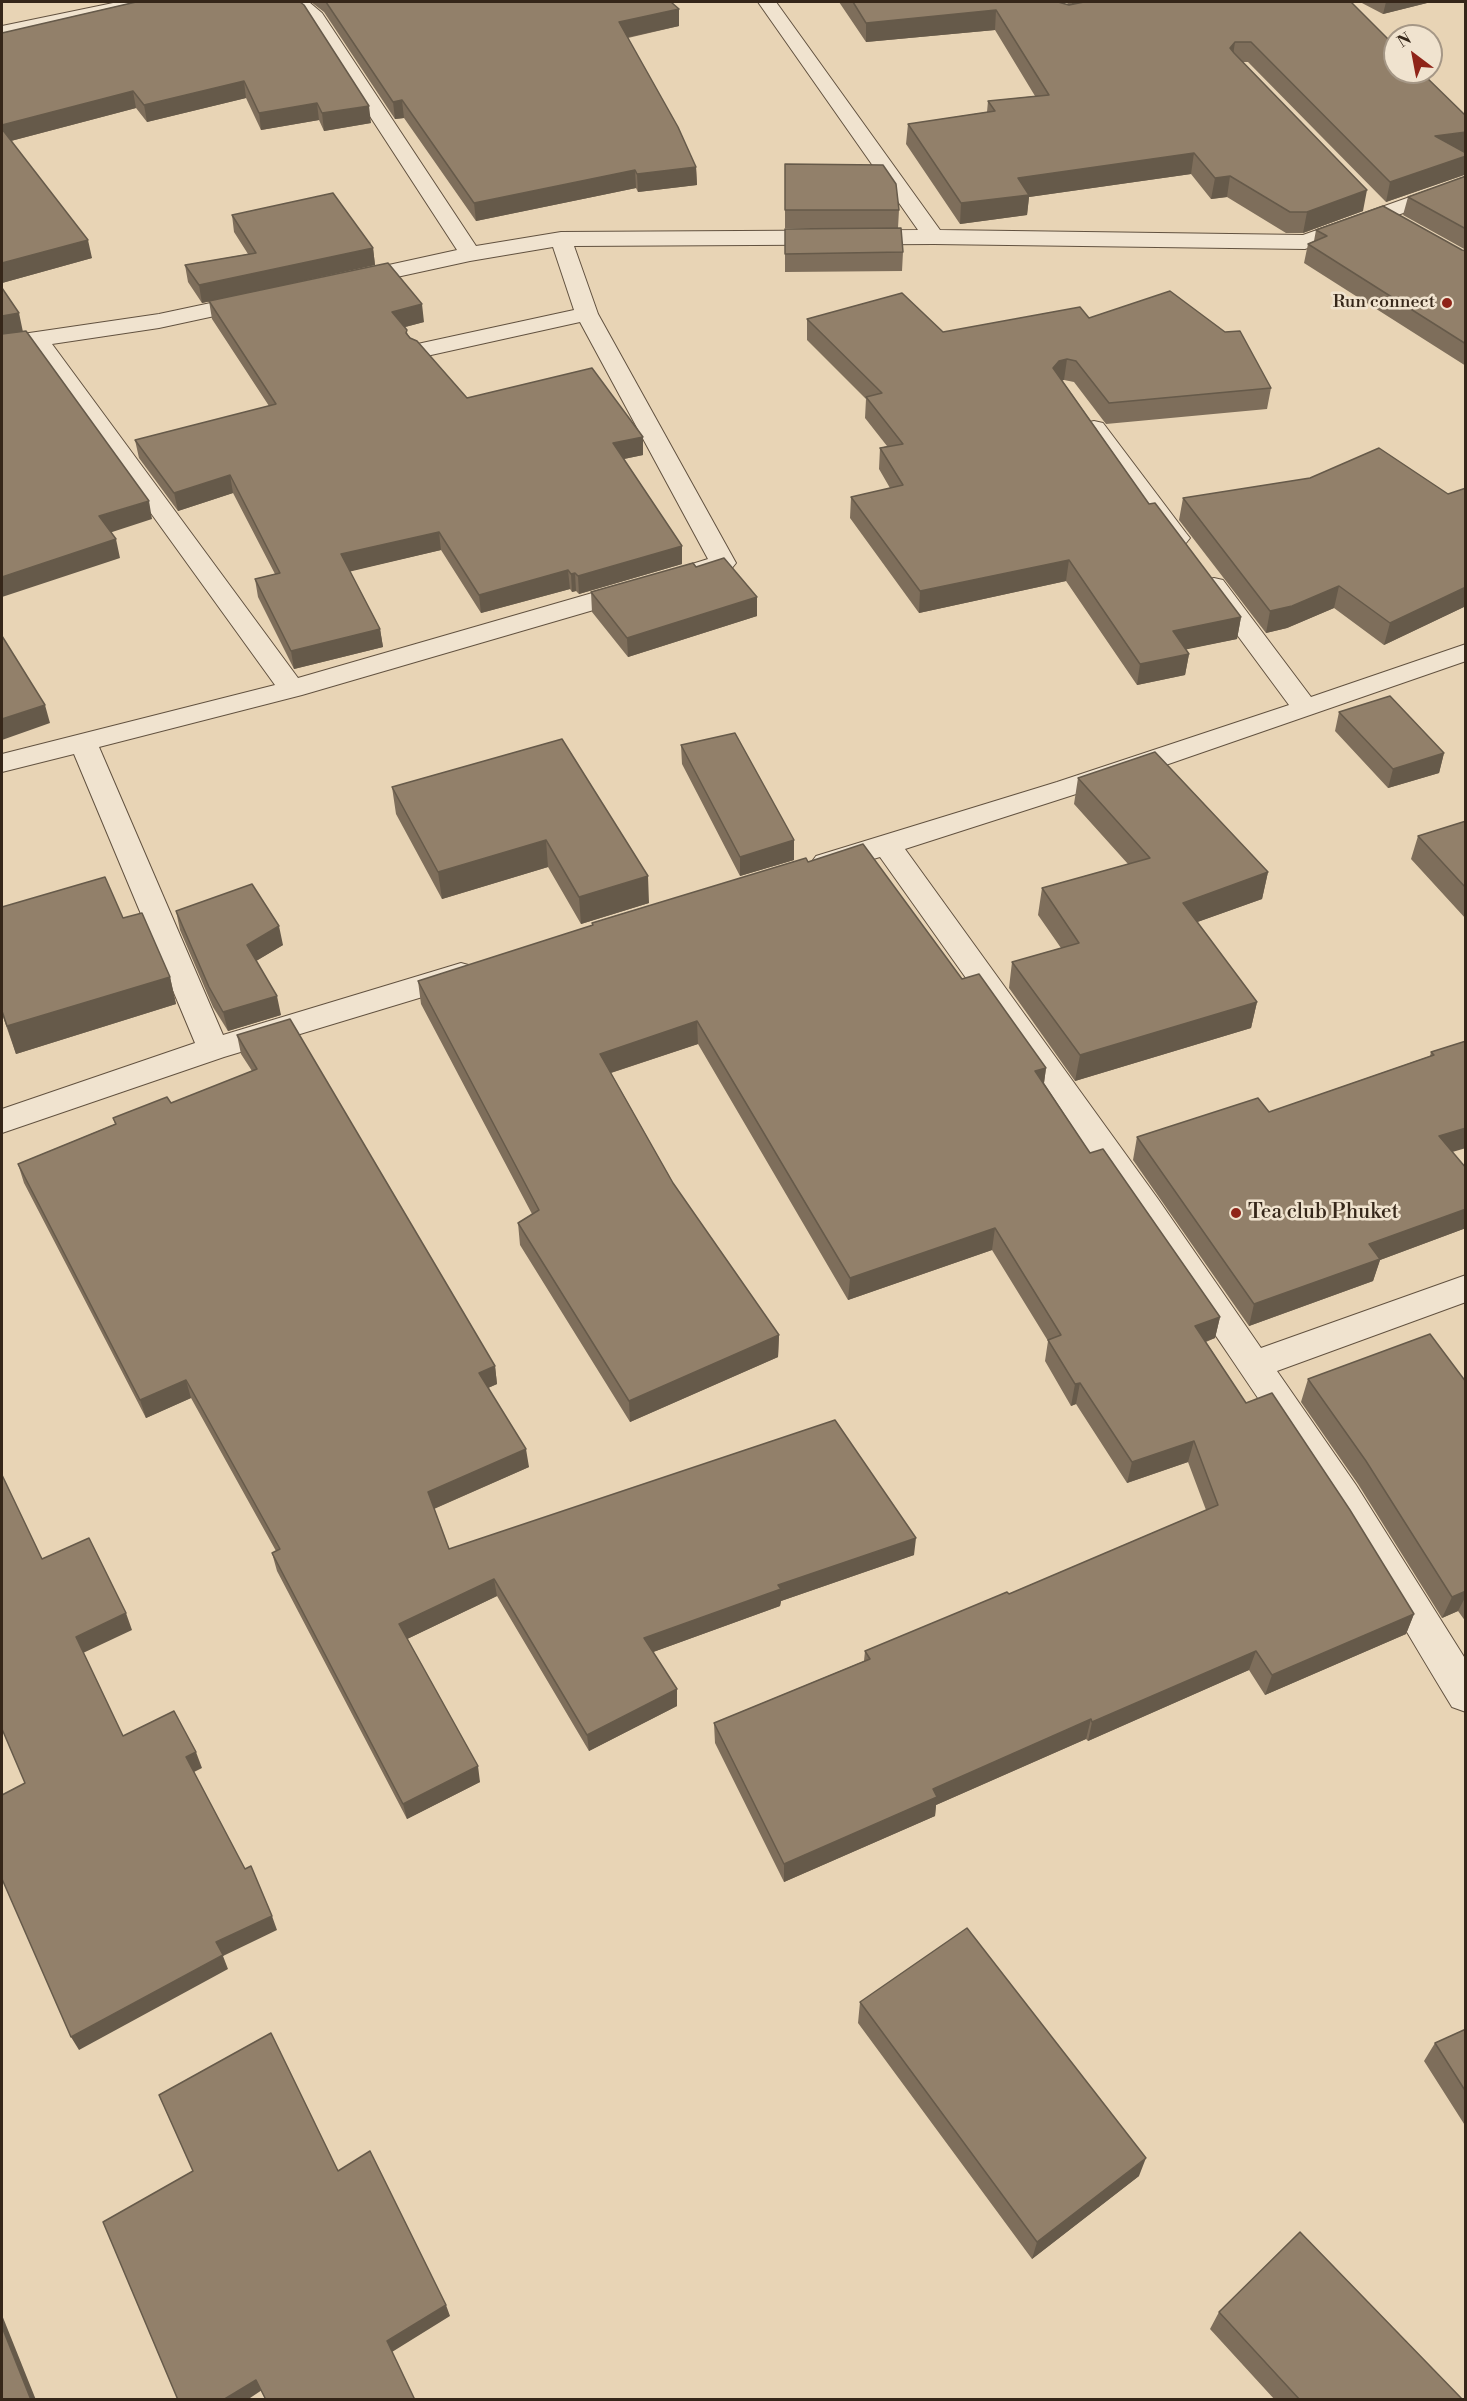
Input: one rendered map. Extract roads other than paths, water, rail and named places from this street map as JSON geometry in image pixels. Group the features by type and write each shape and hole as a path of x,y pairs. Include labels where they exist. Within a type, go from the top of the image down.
{"street":[{"path":"2,33 143,2"},
{"path":"298,2 315,17 470,254"},
{"path":"767,2 934,237"},
{"path":"332,284 470,254 561,239 934,237 1305,242 1466,183"},
{"path":"1366,198 1382,215 1403,227"},
{"path":"2,764 83,741 292,689 723,563 587,314 561,239"},
{"path":"2,344 159,321 274,296"},
{"path":"422,350 587,314"},
{"path":"38,340 292,689"},
{"path":"1079,408 1306,709"},
{"path":"797,872 1047,795 1306,709 1466,652"},
{"path":"83,741 213,1049"},
{"path":"887,845 1146,1208 1254,1365 1343,1496 1466,1695"},
{"path":"2,1121 213,1049 483,967"},
{"path":"1254,1365 1466,1288"}],"place":[{"name":"Run connect","path":"1447,303"},
{"name":"Tea club Phuket","path":"1236,1213"}]}
